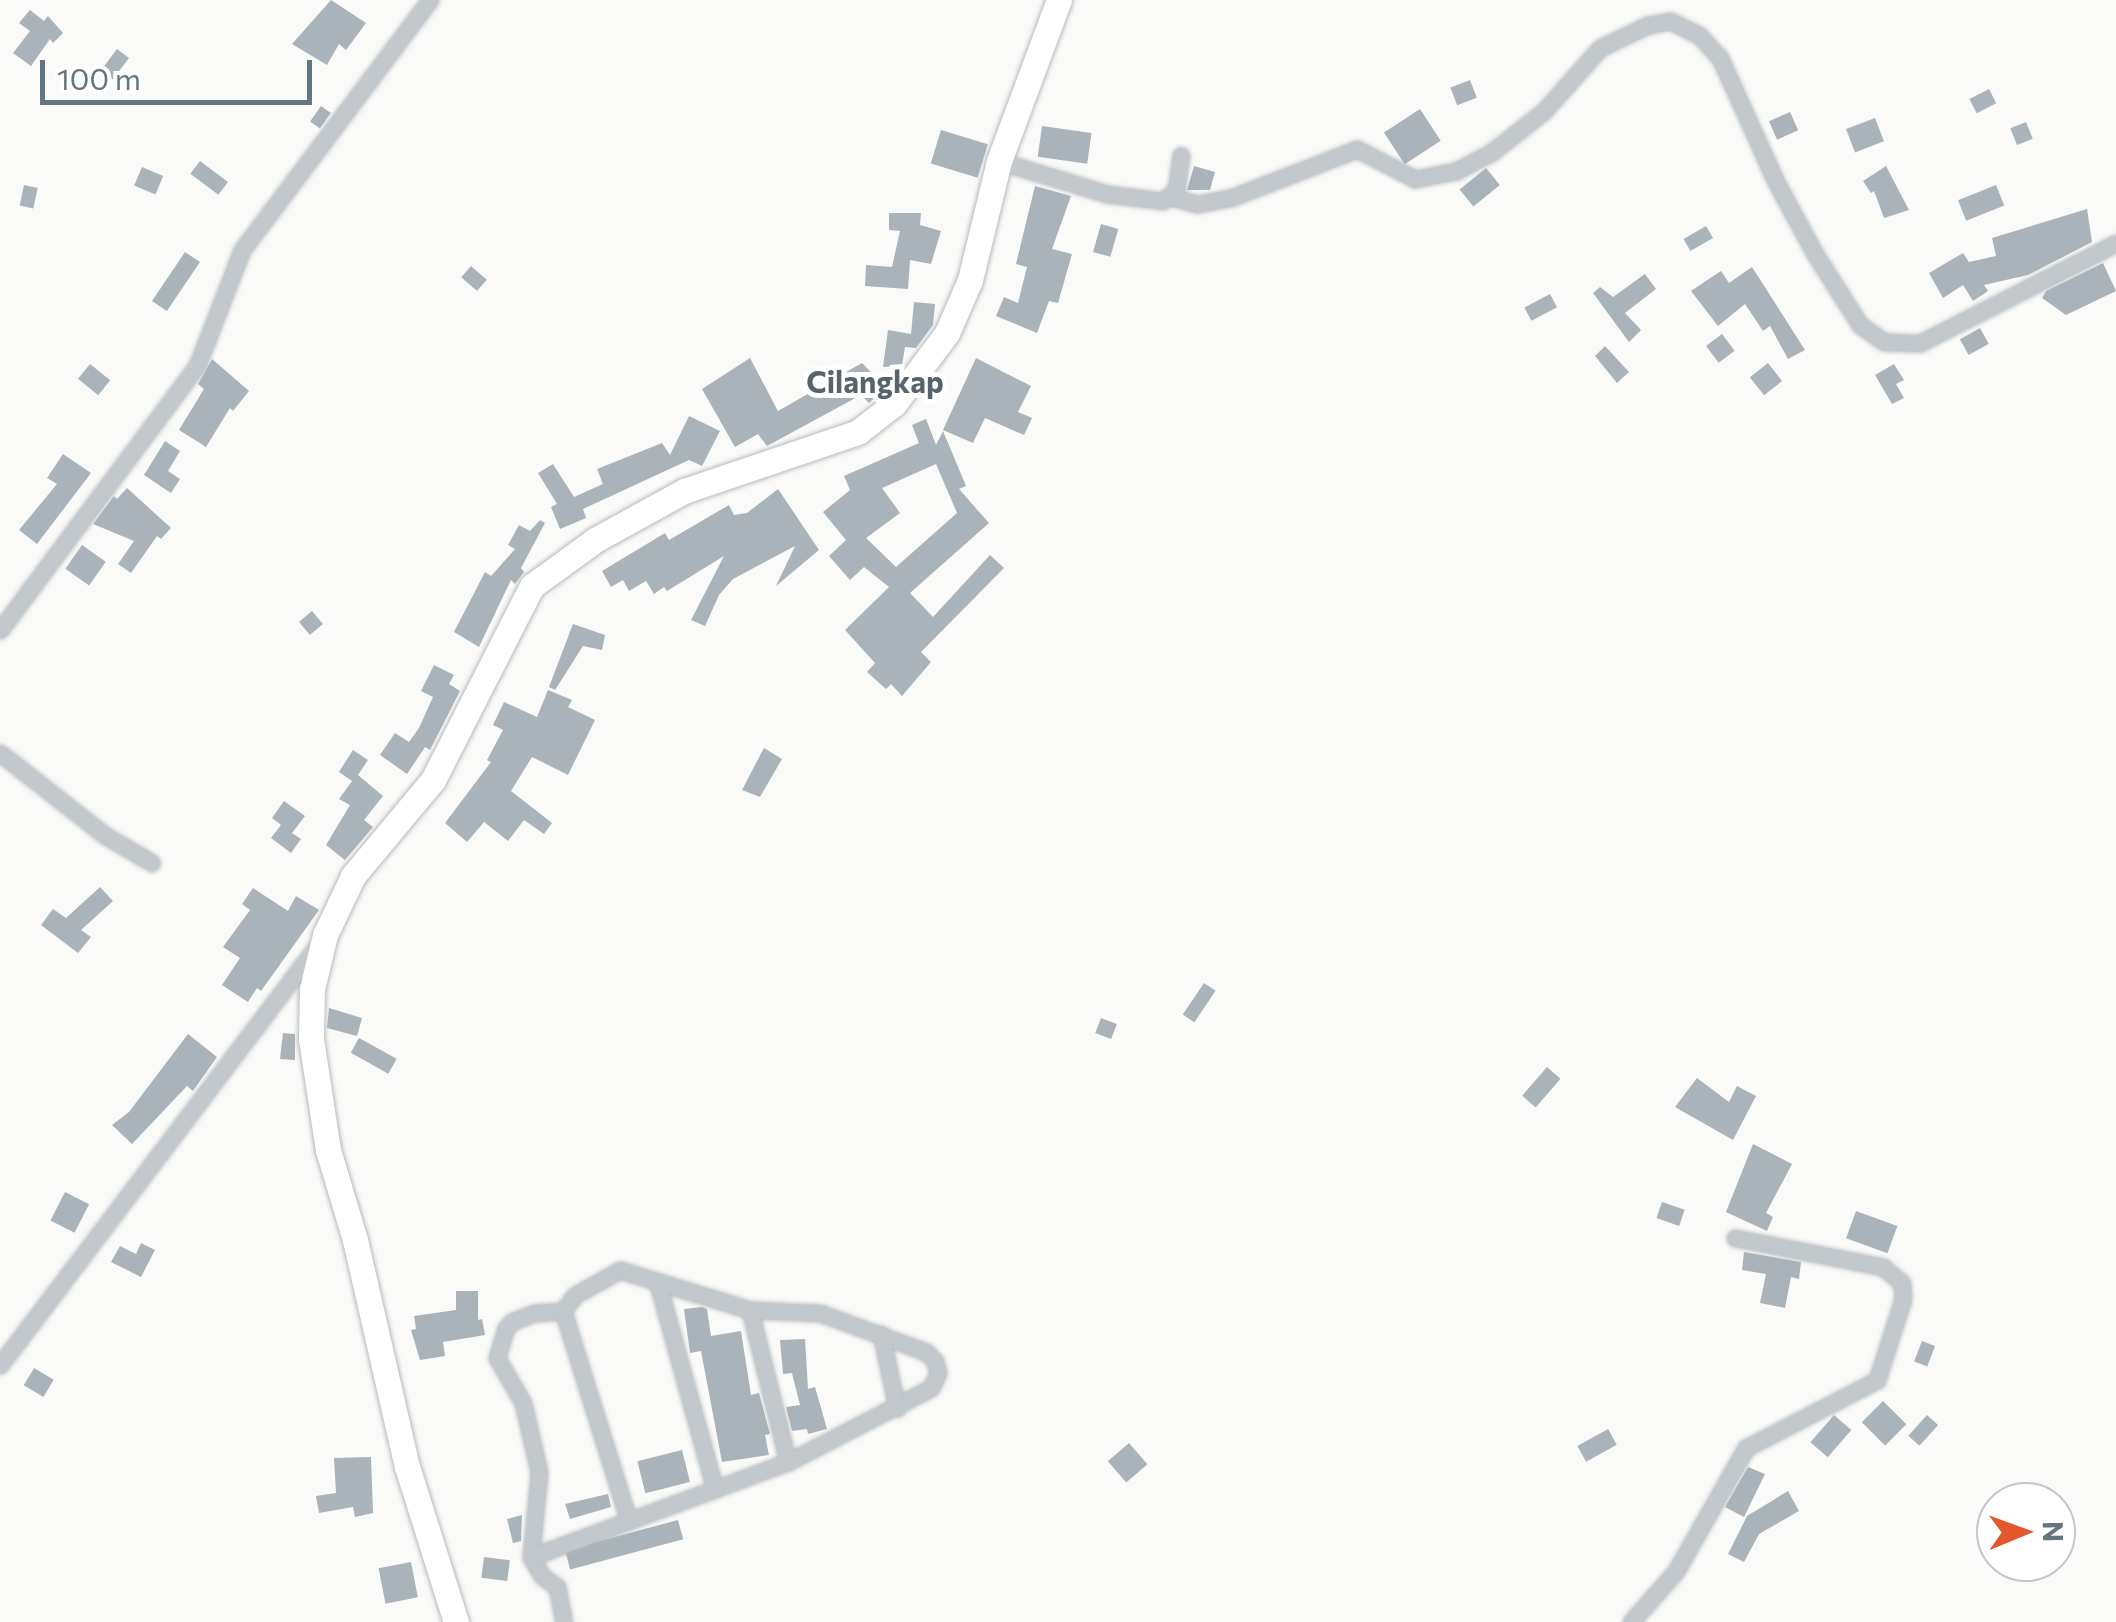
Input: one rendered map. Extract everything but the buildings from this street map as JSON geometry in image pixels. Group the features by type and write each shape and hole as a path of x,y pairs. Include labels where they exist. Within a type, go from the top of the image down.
{"main road":[{"path":"456,1622 406,1468 355,1240 328,1150 311,1039 312,989 325,935 353,876 433,780 532,586 595,540 684,491 858,432 894,404 947,333 970,280 999,162 1058,0"}],"street":[{"path":"0,630 196,366 242,250 430,0"},
{"path":"999,162 1106,194 1147,200 1171,197 1198,204 1233,197 1357,149 1415,180 1456,171 1492,152 1533,120 1600,48 1636,29 1670,22 1699,35 1720,58 1776,182 1815,254 1860,325 1884,342 1920,343 2116,243"},
{"path":"1171,197 1181,155"},
{"path":"0,754 106,836 152,863"},
{"path":"0,1365 325,935"},
{"path":"1631,1622 1676,1571 1746,1448 1877,1380 1904,1299 1902,1283 1883,1267 1735,1238"},
{"path":"530,1556 788,1462 897,1408 931,1388 938,1374 926,1352 820,1313 750,1310 700,1291 658,1284 620,1270 575,1295 563,1310 534,1313 513,1321 506,1328 497,1358 524,1403 539,1472 530,1556 542,1576 557,1587 564,1622"},
{"path":"658,1284 716,1489"},
{"path":"563,1310 628,1518"},
{"path":"750,1310 788,1462"},
{"path":"882,1334 897,1408"}],"district":[{"name":"Cilangkap","path":"875,381"}]}
